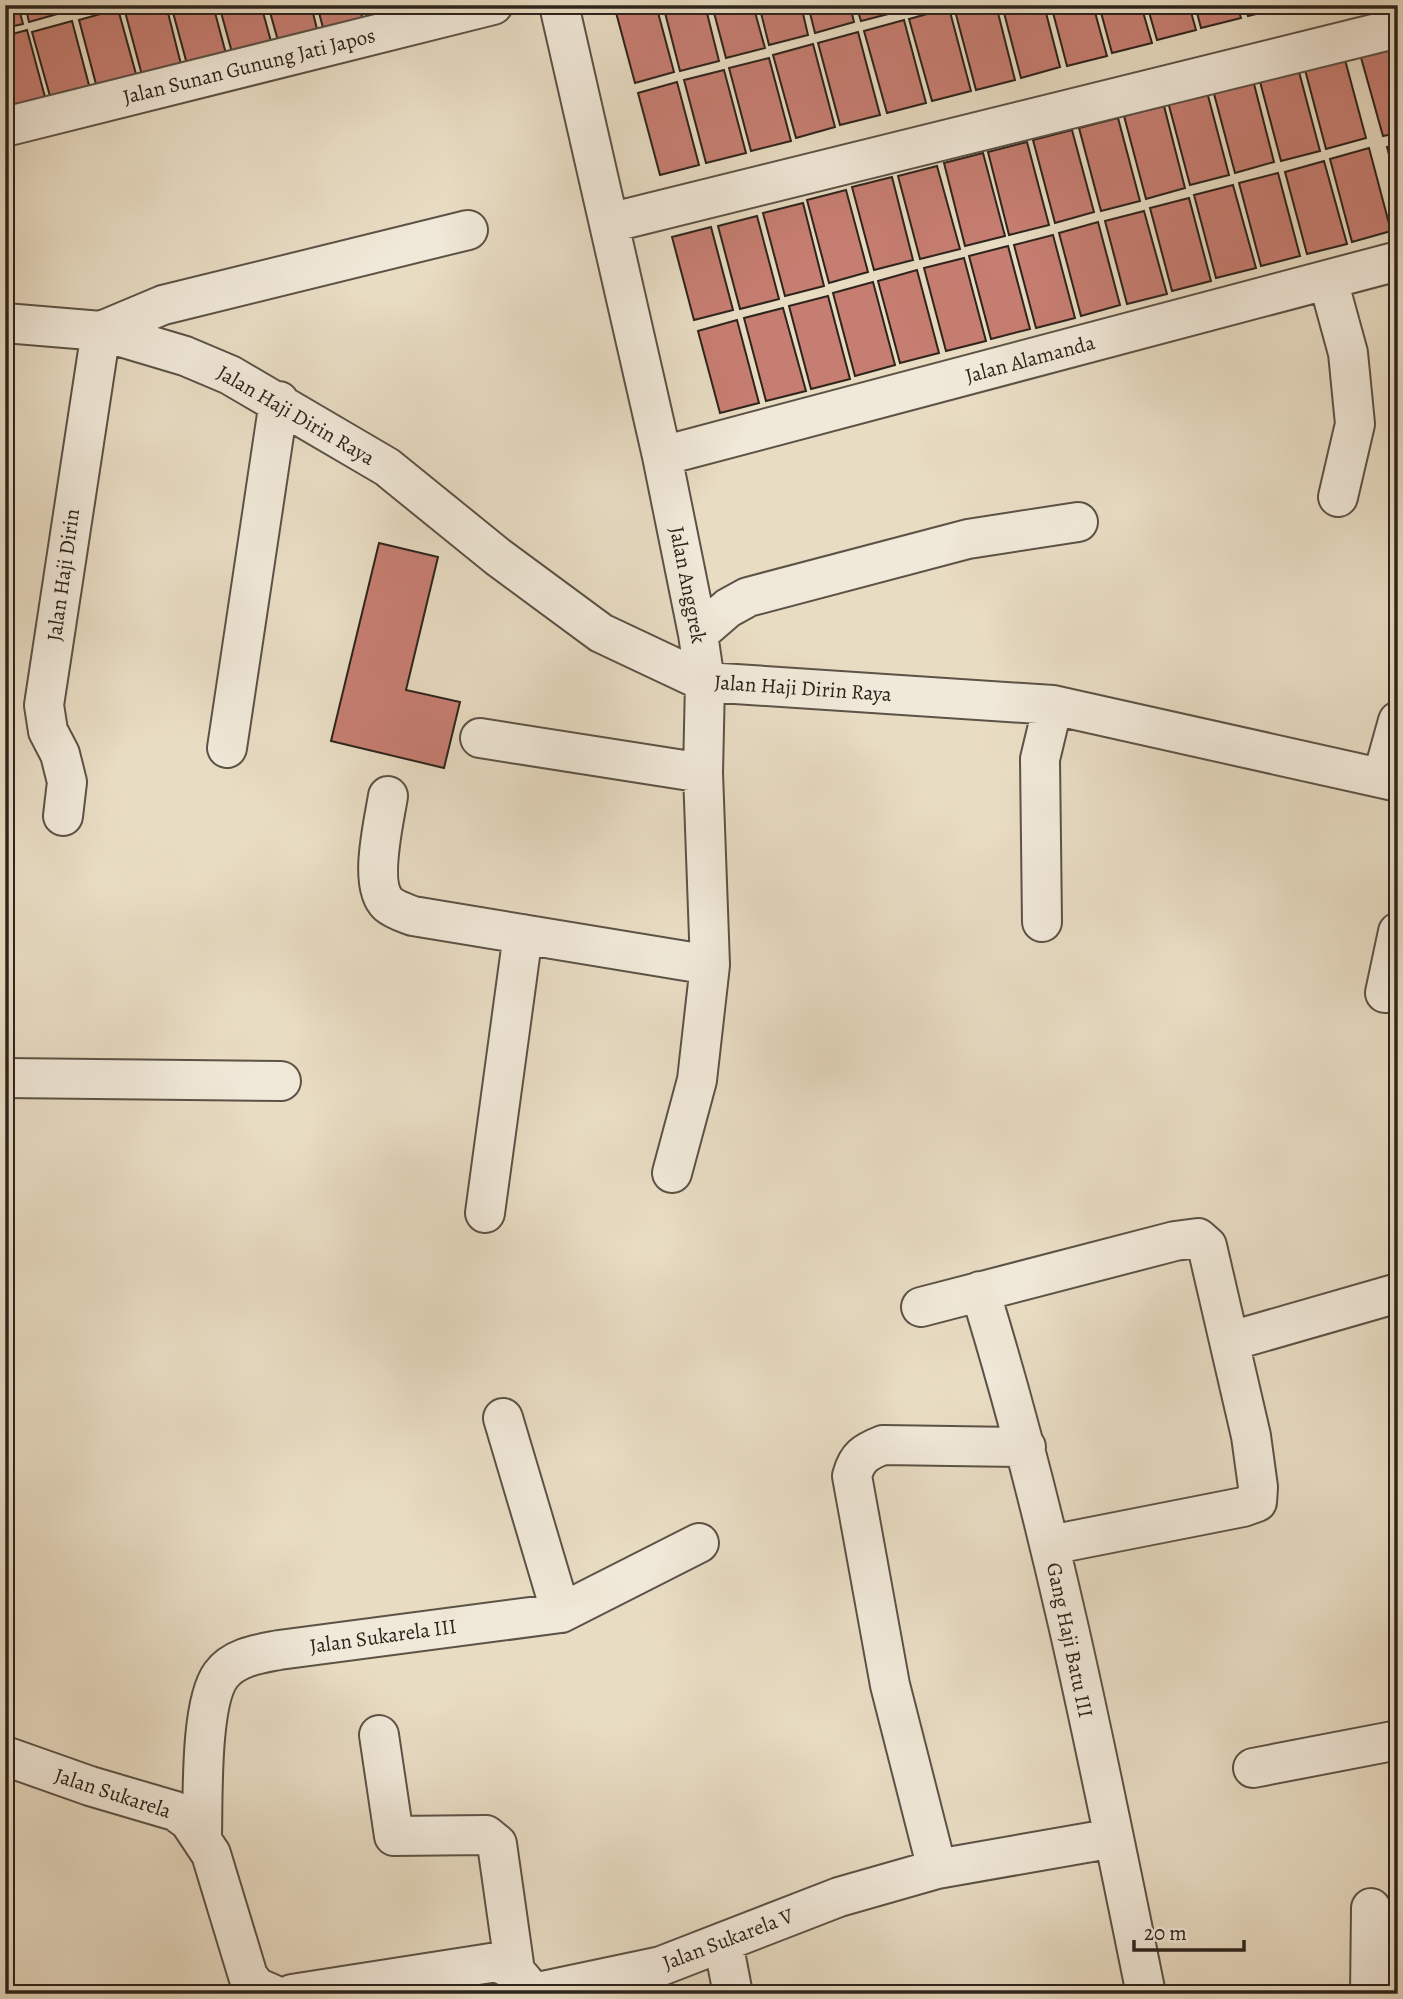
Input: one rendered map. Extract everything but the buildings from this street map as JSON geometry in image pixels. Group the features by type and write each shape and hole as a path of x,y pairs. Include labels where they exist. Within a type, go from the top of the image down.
{"street":[{"name":"Jalan Sunan Gunung Jati Japos","path":"5,127 493,5"},
{"name":"Jalan Anggrek","path":"559,5 662,456 705,682 703,773 710,965 697,1080 672,1173"},
{"path":"609,223 1398,28"},
{"path":"101,331 163,305 468,230"},
{"name":"Jalan Alamanda","path":"662,456 1398,261"},
{"path":"1328,280 1348,354 1355,424 1338,497"},
{"name":"Jalan Haji Dirin Raya","path":"5,323 101,331 185,355 279,401 387,467 498,557 601,633 705,682 1053,705 1390,780"},
{"name":"Jalan Haji Dirin","path":"64,816 67,782 60,754 48,731 44,705 101,331"},
{"path":"227,748 279,401"},
{"path":"698,634 728,608 748,597 968,539 1078,522"},
{"path":"1042,922 1040,759 1053,705"},
{"path":"1390,780 1398,721"},
{"path":"481,737 703,773"},
{"path":"388,796 377,881 388,905 413,916 710,965"},
{"path":"1385,993 1398,932"},
{"path":"485,1213 523,934"},
{"path":"5,1078 281,1081"},
{"path":"921,1307 1198,1238 1207,1246 1231,1341 1255,1455 1257,1502 1050,1545"},
{"name":"Gang Haji Batu III","path":"980,1291 1026,1447 1050,1545 1146,1994"},
{"path":"1231,1341 1398,1293"},
{"path":"502,1418 561,1613"},
{"path":"937,1869 890,1685 852,1476 855,1465 864,1452 883,1446 1026,1447"},
{"name":"Jalan Sukarela III","path":"202,1836 205,1749 213,1688 222,1674 237,1661 279,1650 561,1613 699,1543"},
{"path":"379,1735 394,1836 486,1835 497,1844 527,1986"},
{"path":"1253,1768 1398,1740"},
{"name":"Jalan Sukarela","path":"5,1756 90,1786 175,1811 189,1821 202,1836 211,1854 239,1954 269,1992 497,1962 527,1986"},
{"name":"Jalan Sukarela V","path":"527,1986 661,1966 839,1896 937,1869 1114,1838"},
{"path":"1370,1994 1371,1908"},
{"path":"723,1942 733,1994"}]}
